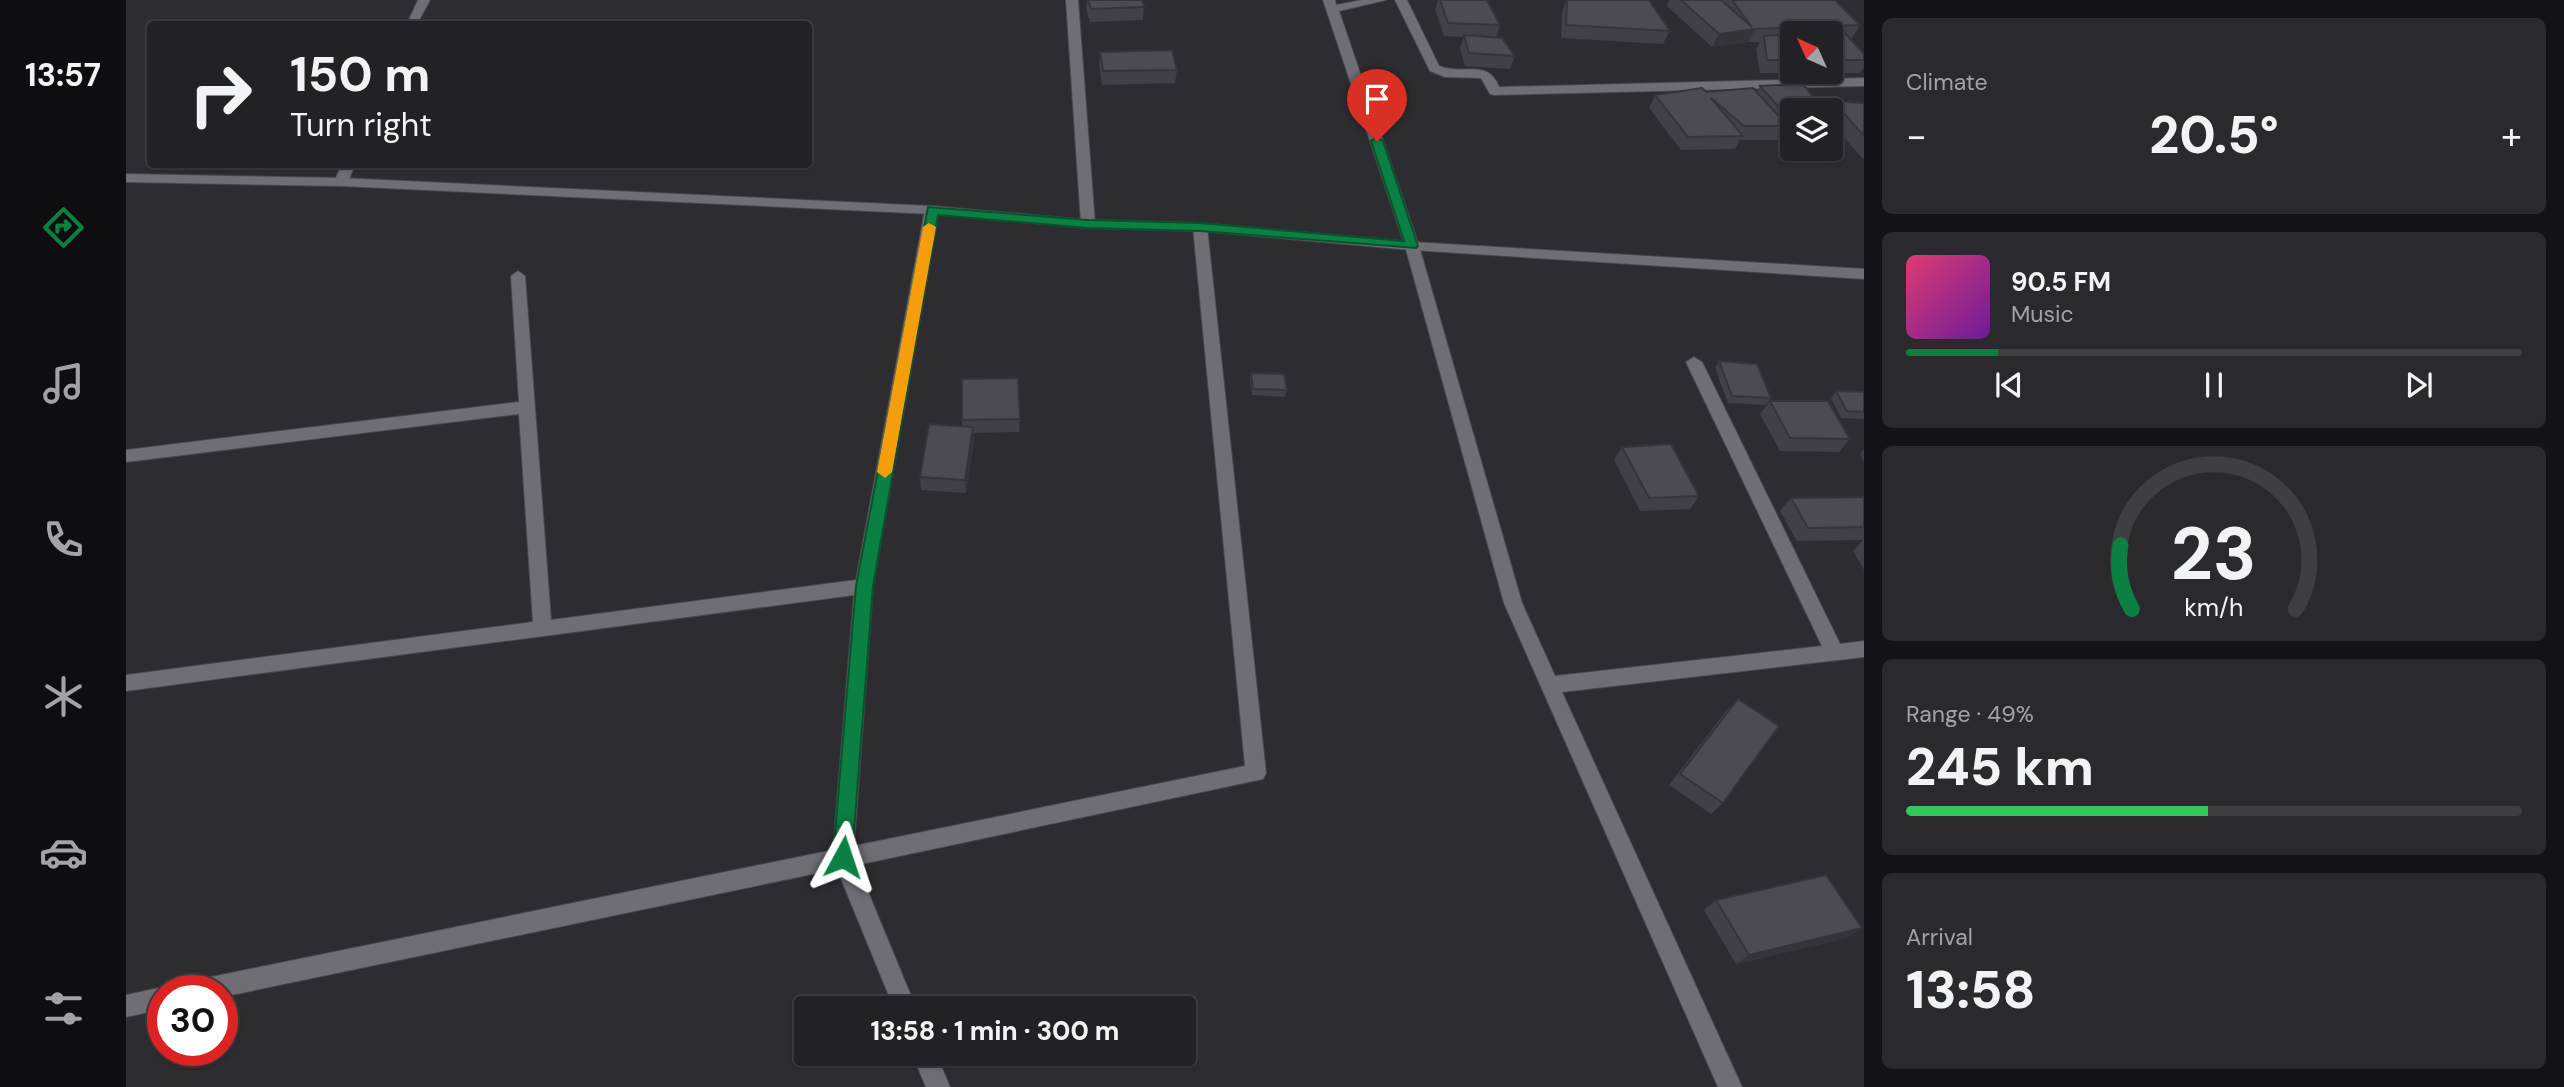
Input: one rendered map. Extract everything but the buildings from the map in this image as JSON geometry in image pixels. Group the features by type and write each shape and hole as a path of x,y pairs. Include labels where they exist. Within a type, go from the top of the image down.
{"street":[{"path":"414,21 424,0"},
{"path":"1072,0 1088,224"},
{"path":"1380,0 1331,5 1412,246 1513,603 1730,1087"},
{"path":"1401,0 1434,68 1445,73 1484,74 1489,77 1494,90 1864,82"},
{"path":"341,182 347,168"},
{"path":"126,178 341,182 932,210 1088,224 1200,227 1412,246 1864,274"},
{"path":"900,996 843,857 864,586 932,210"},
{"path":"238,982 1256,773 1200,227"},
{"path":"517,276 542,626"},
{"path":"1694,362 1834,652"},
{"path":"126,456 527,407"},
{"path":"126,683 542,626 864,586"},
{"path":"1550,685 1864,649"},
{"path":"126,1006 147,1001"},
{"path":"929,1066 938,1087"}],"slow traffic":[{"path":"885,472 929,227"}],"route":[{"path":"843,857 864,586 932,210 1088,224 1200,227 1412,246 1377,141"}]}
